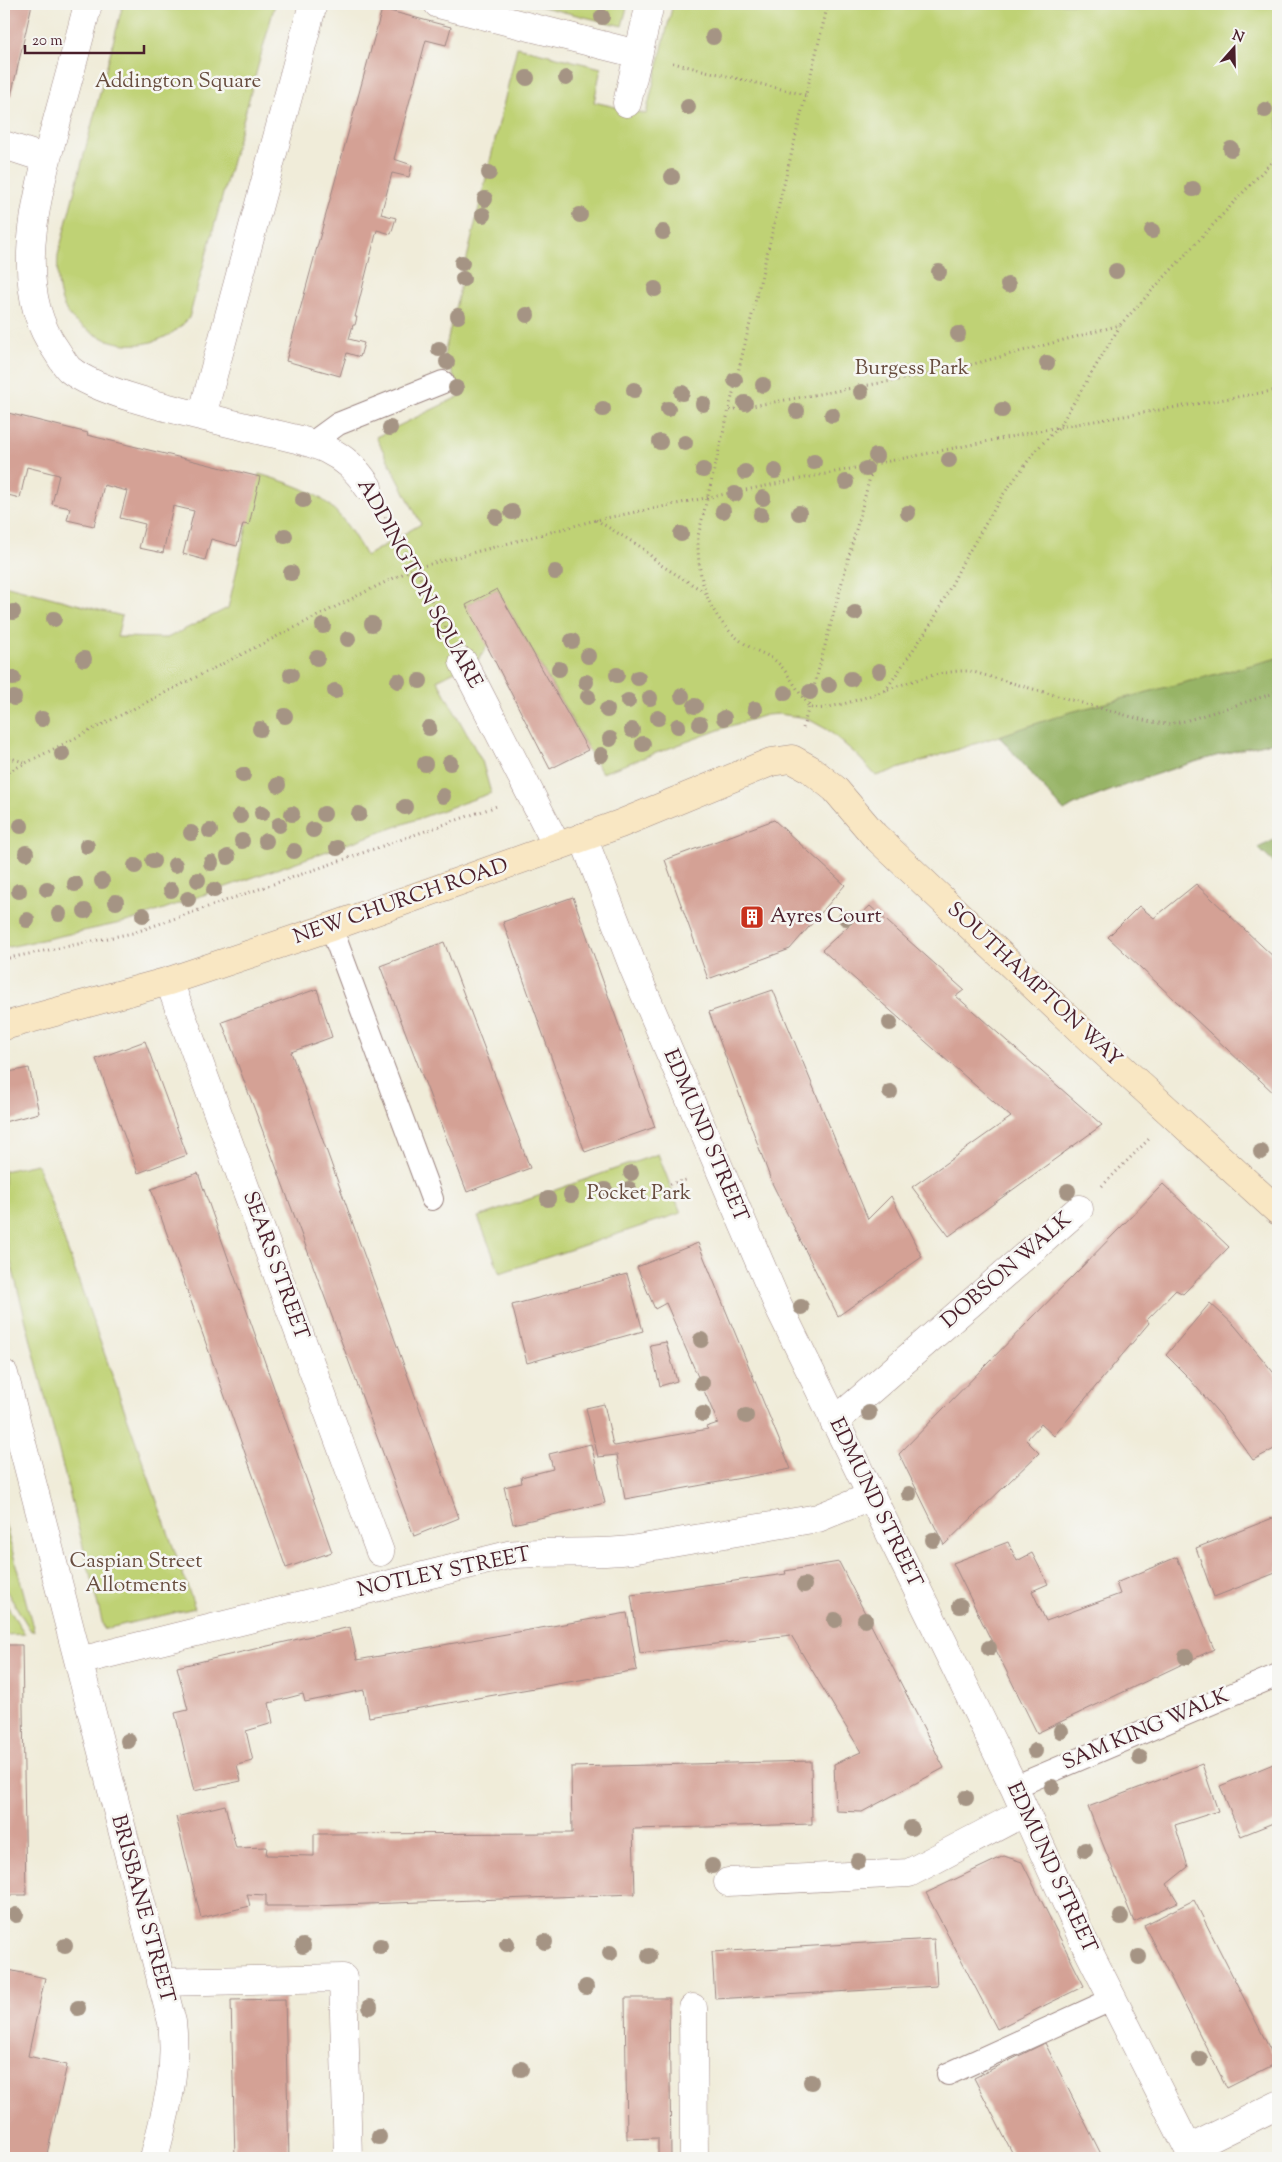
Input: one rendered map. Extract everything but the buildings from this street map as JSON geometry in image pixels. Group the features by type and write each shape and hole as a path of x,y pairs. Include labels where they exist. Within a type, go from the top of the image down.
{"main road":[{"name":"NEW CHURCH ROAD","path":"4,1026 169,981 331,927 583,837 771,762 792,759"},
{"name":"SOUTHAMPTON WAY","path":"792,759 810,769 835,789 874,835 1092,1041 1174,1113 1278,1211"}],"street":[{"name":"ADDINGTON SQUARE","path":"88,4 47,159 34,220 31,255 35,303 44,334 69,368 99,386 202,416 312,443 338,454 358,472 368,487"},
{"path":"202,416 313,4"},
{"path":"438,4 638,54"},
{"path":"627,102 649,8"},
{"path":"4,145 47,159"},
{"name":"ADDINGTON SQUARE","path":"463,662 557,846"},
{"name":"EDMUND STREET","path":"583,837 634,969 777,1303 870,1497 1014,1786 1084,1942 1191,2154"},
{"name":"SEARS STREET","path":"169,981 380,1552"},
{"name":"DOBSON WALK","path":"834,1422 1079,1209"},
{"name":"BRISBANE STREET","path":"4,1374 172,2022 175,2048 174,2076 154,2158"},
{"name":"NOTLEY STREET","path":"79,1661 508,1554 536,1552 606,1553 631,1550 818,1518 870,1497"},
{"path":"728,1882 909,1873 1025,1812"},
{"path":"161,1982 343,1978 348,2158"},
{"path":"693,2008 694,2158"},
{"path":"1191,2154 1278,2105"}],"lane":[{"path":"312,443 338,424 444,382"},
{"path":"331,927 432,1199"},
{"name":"SAM KING WALK","path":"1014,1786 1278,1675"},
{"path":"948,2074 1113,1999"}],"path":[{"path":"828,4 698,536 698,562 704,591 712,610 728,630 748,646 778,662 809,707 818,710 885,692 952,670 970,671 1126,715 1168,724 1185,721 1278,692"},
{"path":"638,54 806,96"},
{"path":"885,692 933,621 964,560 1002,496 1036,450 1059,427 1120,325 1278,155"},
{"path":"730,410 946,371 1120,325"},
{"path":"4,774 415,568 596,520 873,466 1059,427 1278,390"},
{"path":"792,759 809,707 873,466"},
{"name":"ADDINGTON SQUARE","path":"368,487 415,568 463,662"},
{"path":"596,520 641,547 661,565 704,591"},
{"path":"4,756 27,762"},
{"path":"4,959 134,933 501,804"},
{"name":"DOBSON WALK","path":"1079,1209 1174,1113"}],"green space":[{"name":"Addington Square","path":"123,4 275,4 189,318 167,336 143,344 117,342 104,338 79,325 71,318 62,301 58,271 58,255"},
{"path":"531,4 628,4 622,26"},
{"name":"Burgess Park","path":"657,4 1278,4 1278,741 1225,753 1174,768 1074,805 1064,811 999,736 876,776 857,755 828,730 806,718 779,714 766,715 724,728 602,773 497,589 466,605 488,644 479,659 437,680 482,761 491,793 130,921 4,948 4,585 122,616 117,637 167,638 228,608 259,474 297,486 323,500 344,522 366,556 421,524 376,437 462,395 444,355 517,47 601,68 594,102 646,114 672,8"},
{"path":"1278,658 1278,741 1225,753 1174,768 1074,805 1064,811 999,736 1071,712"},
{"path":"1278,838 1278,867 1258,848"},
{"name":"Pocket Park","path":"658,1154 681,1213 500,1273 478,1217"},
{"name":"Caspian Street Allotments","path":"37,1164 195,1608 104,1629 4,1235 4,1171"},
{"path":"4,1520 34,1631 31,1631 4,1587"},
{"path":"4,1601 25,1634 4,1635"}],"place":[{"name":"Ayres Court","path":"752,917"}]}
